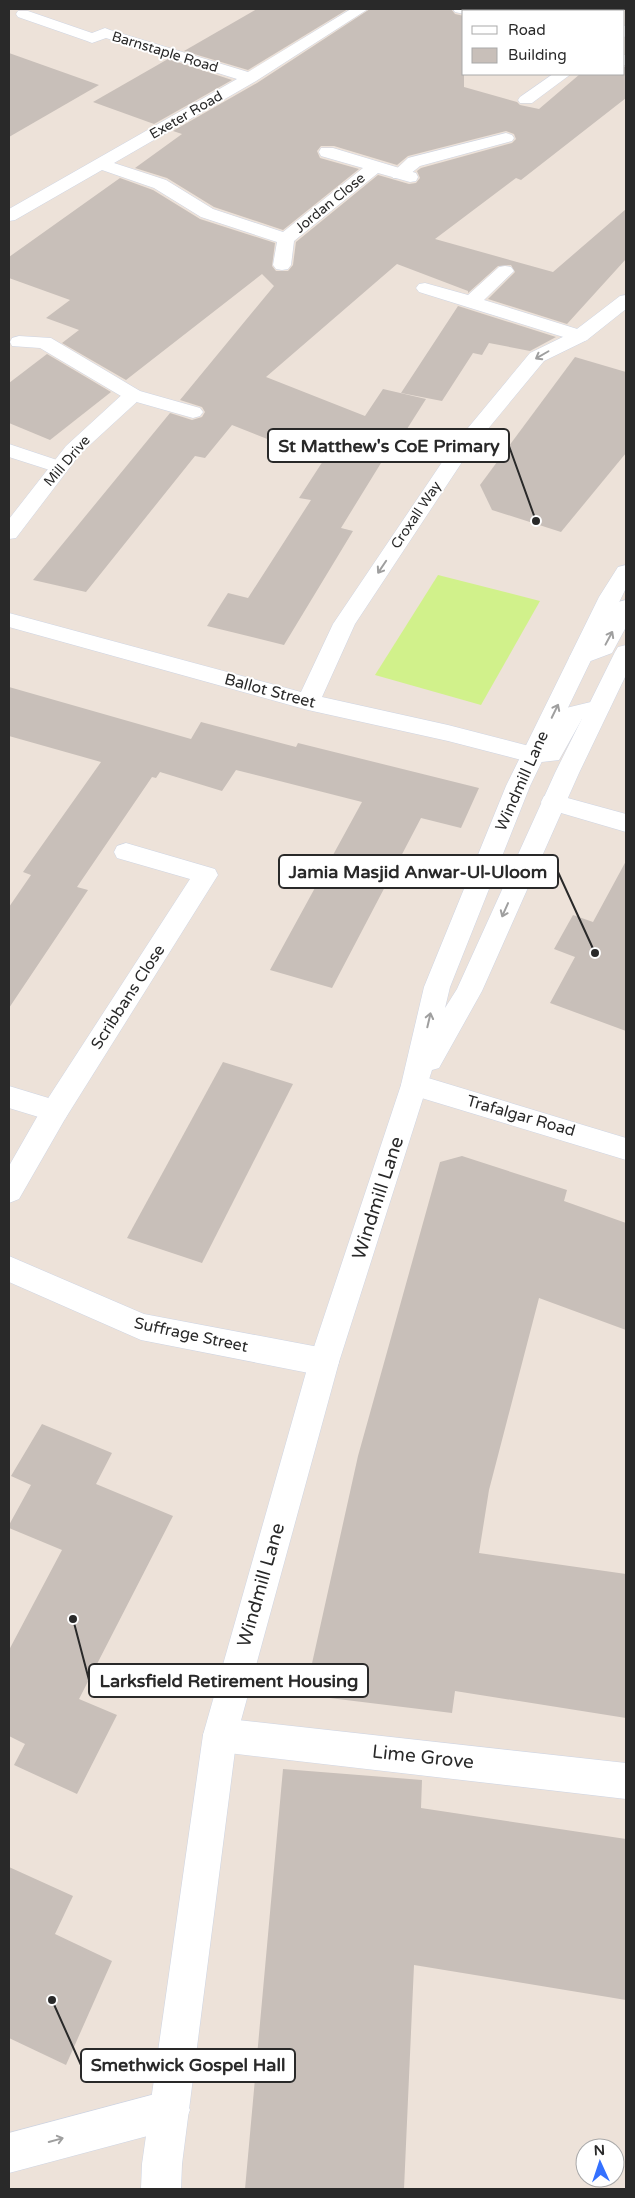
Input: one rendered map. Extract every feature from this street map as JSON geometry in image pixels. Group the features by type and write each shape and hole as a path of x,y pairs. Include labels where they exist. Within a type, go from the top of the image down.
{"street":[{"name":"Exeter Road","path":"9,216 250,78 361,9"},
{"name":"Barnstaple Road","path":"23,14 92,38 105,33 250,78"},
{"path":"526,100 562,75"},
{"name":"Jordan Close","path":"327,152 405,176 414,162 506,138"},
{"name":"Jordan Close","path":"101,164 160,184 207,213 286,239"},
{"name":"Jordan Close","path":"282,265 286,239 375,167"},
{"path":"472,302 505,271"},
{"path":"425,288 580,336"},
{"name":"Croxall Way","path":"308,702 344,624 460,450 537,357 580,336 626,300"},
{"path":"19,342 44,342 133,395 193,412"},
{"name":"Mill Drive","path":"9,533 73,450 133,395"},
{"path":"9,450 59,467"},
{"path":"621,600 626,572"},
{"name":"Windmill Lane","path":"161,2189 220,1735 324,1362 415,1085 437,987 518,786 533,754 580,658 604,648 621,600"},
{"name":"Ballot Street","path":"9,620 308,702 533,754 546,765 558,793"},
{"name":"Windmill Lane","path":"415,1085 469,991 558,793 626,652"},
{"path":"533,754 550,754 574,714 599,708"},
{"path":"558,793 626,823"},
{"name":"Scribbans Close","path":"9,1191 55,1111 206,875 126,852"},
{"name":"Trafalgar Road","path":"415,1085 626,1149"},
{"path":"9,1097 55,1111"},
{"name":"Suffrage Street","path":"10,1273 142,1327 324,1362"},
{"name":"Lime Grove","path":"220,1735 626,1781"},
{"path":"9,2153 170,2110"}],"green space":[{"path":"438,575 540,601 481,705 375,675"}],"building":[{"path":"257,9 348,9 248,70 184,51"},
{"path":"370,9 451,9 455,14 462,16 462,75 464,75 464,87 517,102 520,105 539,109 579,75 625,75 626,67 626,98 521,180 516,178 435,239 553,272 626,209 626,259 567,324 488,299 515,272 511,265 498,266 468,293 468,291 397,264 266,377 365,416 383,389 426,399 393,451 389,450 341,528 353,531 284,645 207,626 228,593 248,598 311,500 299,498 323,461 232,425 205,458 195,456 86,592 33,580 170,413 192,420 202,417 205,412 202,407 180,400 274,286 262,274 126,380 62,343 79,330 46,318 70,300 9,278 9,257 120,178 153,190 200,219 275,243 272,266 276,271 288,271 293,265 296,242 378,175 409,184 416,183 420,178 417,171 421,168 512,143 516,139 514,134 506,131 408,156 397,165 334,146 321,146 317,151 320,158 359,169 283,230 214,207 167,178 135,168 182,134 173,131 257,83"},
{"path":"9,53 99,85 9,137"},
{"path":"168,59 232,80 154,124 93,102"},
{"path":"458,306 556,337 530,351 489,343 482,355 473,353 442,401 401,393"},
{"path":"47,354 111,392 50,440 9,423 9,383"},
{"path":"575,357 626,372 626,453 561,532 492,510 480,485"},
{"path":"9,687 191,739 201,722 296,747 298,743 479,788 461,828 421,818 332,988 270,970 362,802 236,770 222,791 160,772 156,778 152,777 77,887 88,890 9,1008 9,907 31,875 23,872 101,762 9,736"},
{"path":"626,861 626,1031 550,1003 575,957 554,949 573,915 593,922"},
{"path":"223,1062 293,1084 202,1263 127,1238"},
{"path":"462,1156 567,1190 564,1201 626,1223 626,1330 539,1298 489,1490 479,1553 626,1574 626,1718 455,1691 452,1713 305,1695 358,1456 440,1162"},
{"path":"42,1424 112,1453 96,1484 173,1516 79,1699 117,1715 77,1794 14,1765 25,1744 9,1736 9,1650 62,1550 9,1528 31,1485 11,1476"},
{"path":"283,1769 422,1780 421,1808 626,1839 626,2000 414,1965 404,2189 245,2189"},
{"path":"9,1867 73,1896 55,1934 112,1961 66,2065 9,2038"}],"place":[{"name":"St Matthew's CoE Primary","path":"536,521"},
{"name":"Jamia Masjid Anwar-Ul-Uloom","path":"595,953"},
{"name":"Larksfield Retirement Housing","path":"73,1619"},
{"name":"Smethwick Gospel Hall","path":"52,2000"}]}
